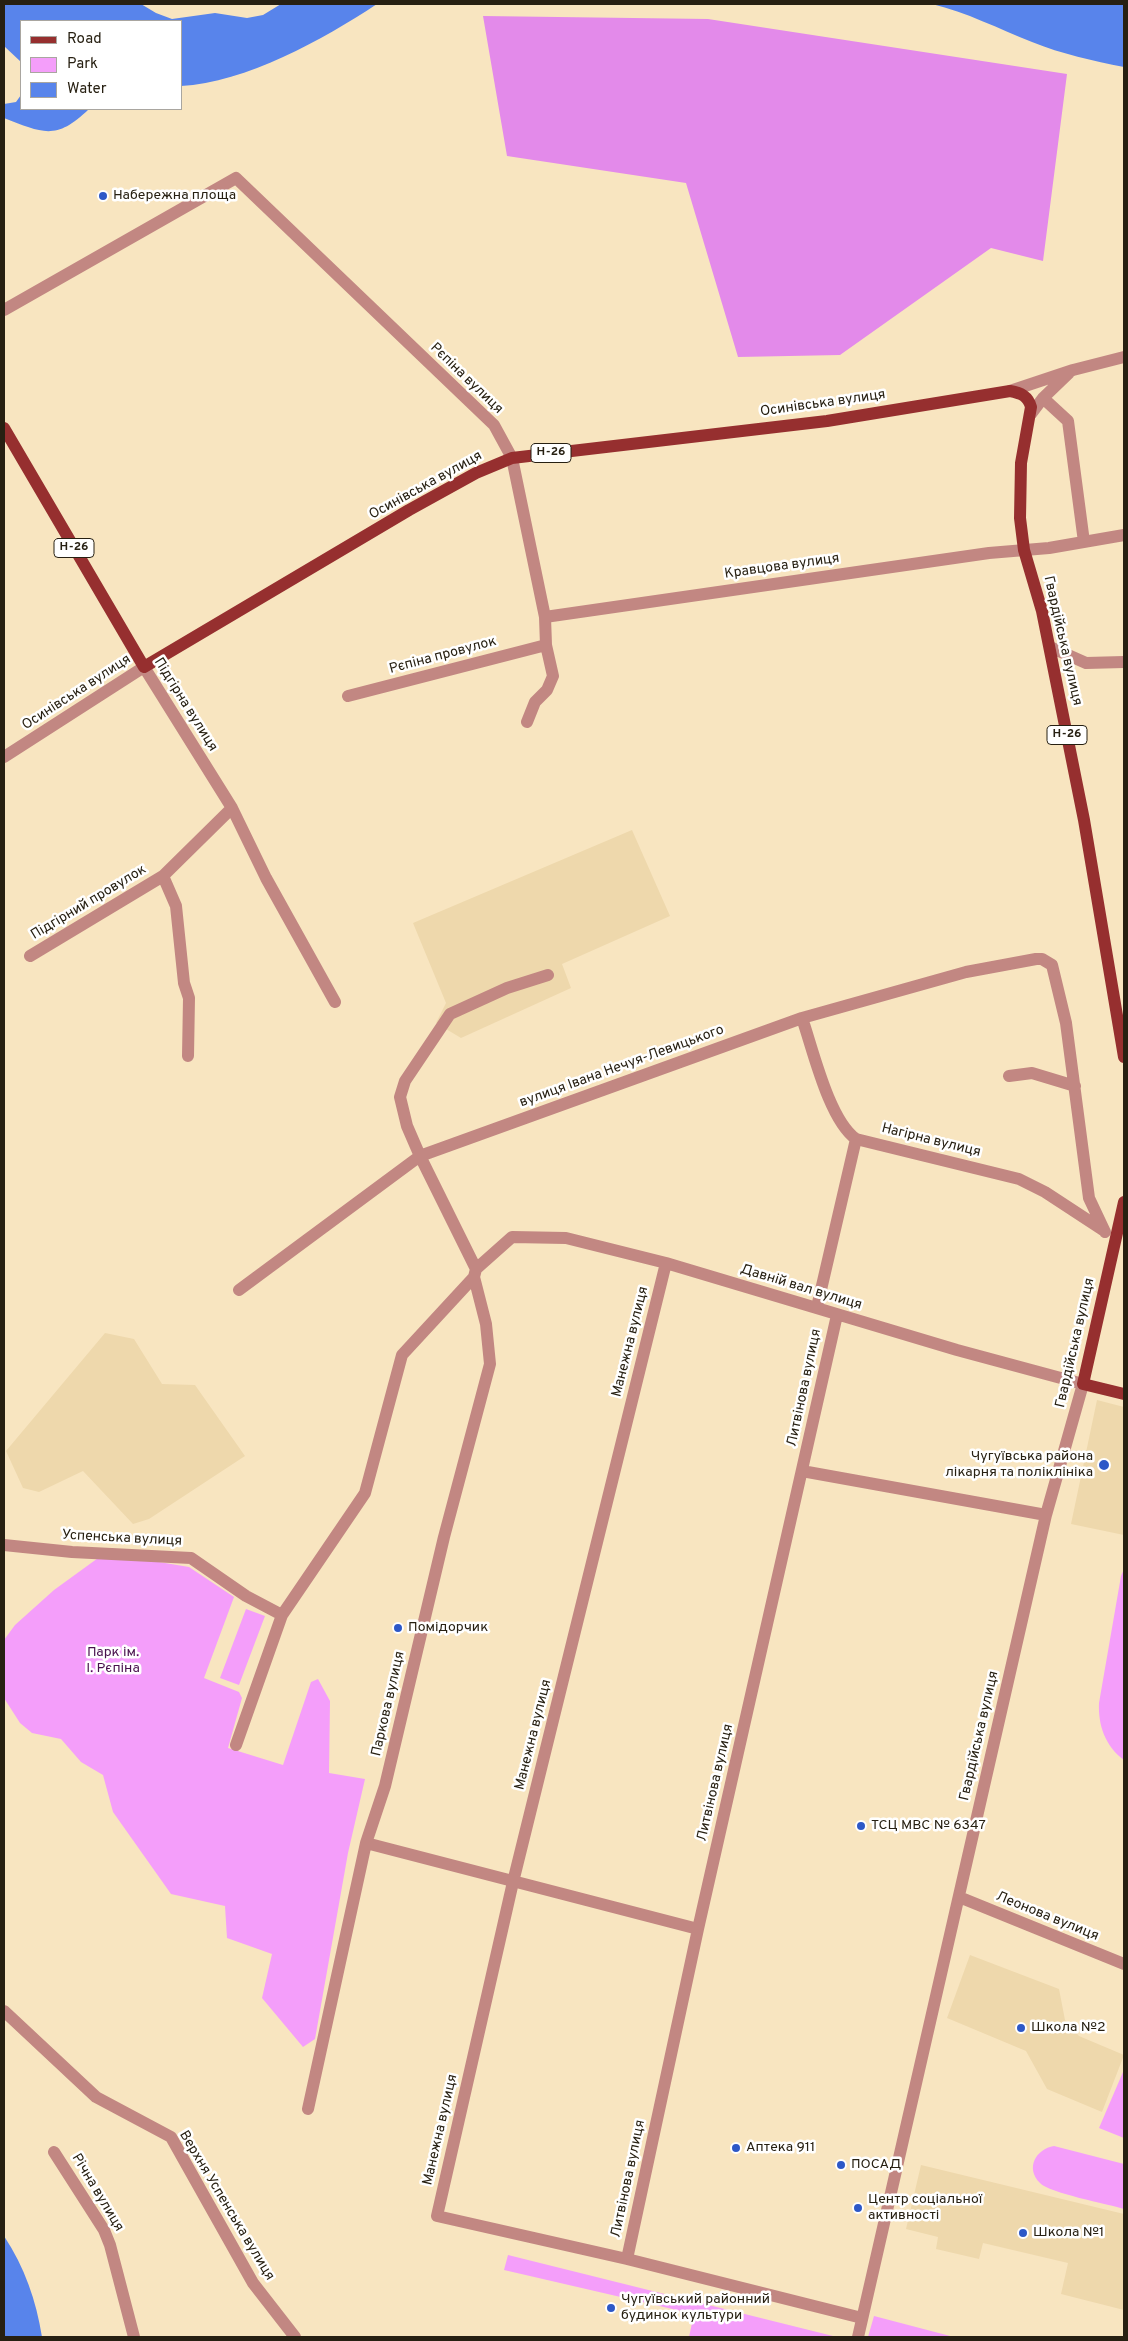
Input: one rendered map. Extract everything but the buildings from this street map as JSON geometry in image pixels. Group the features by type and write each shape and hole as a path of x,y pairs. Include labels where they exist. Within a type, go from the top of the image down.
{"main road":[{"name":"Осинівська вулиця","path":"144,668 409,510 476,473 512,458 827,421 1010,391"},
{"path":"1010,391 1024,395 1029,400 1031,414"},
{"name":"Гвардійська вулиця","path":"1031,414 1021,463 1020,518 1024,550 1050,647 1084,820 1124,1057"},
{"name":"Підгірна вулиця","path":"4,428 144,668"},
{"name":"Гвардійська вулиця","path":"1083,1384 1110,1235 1124,1202"},
{"name":"Давній вал вулиця","path":"1083,1384 1124,1394"}],"street":[{"name":"Рєпіна вулиця","path":"4,310 236,178 494,426 512,458 545,617 546,645 552,681 535,702 527,722"},
{"name":"Осинівська вулиця","path":"1010,391 1072,370 1124,357"},
{"path":"1031,414 1043,398 1072,370"},
{"path":"1043,398 1068,421 1084,542"},
{"name":"Кравцова вулиця","path":"545,617 1124,535"},
{"name":"Рєпіна провулок","path":"348,696 546,645"},
{"path":"1050,647 1086,663 1124,662"},
{"name":"Осинівська вулиця","path":"4,757 144,668"},
{"name":"Підгірна вулиця","path":"144,668 232,808 284,911 335,1002"},
{"name":"Підгірний провулок","path":"30,956 163,876 232,808"},
{"name":"Підгірний провулок","path":"163,876 176,906 184,983 190,998 188,1056"},
{"name":"вулиця Івана Нечуя-Левицького","path":"239,1290 420,1156 802,1018 966,972 1008,962 1042,959 1052,965 1066,1023 1075,1086"},
{"name":"Паркова вулиця","path":"308,2108 366,1843 385,1786 444,1537 490,1364 486,1324 475,1273 407,1126 400,1097 405,1080 450,1014 508,988 548,975"},
{"path":"802,1018 835,1115 846,1132 856,1138 817,1307"},
{"path":"1009,1076 1032,1073 1075,1086 1089,1198 1110,1235"},
{"name":"Нагірна вулиця","path":"856,1138 1020,1179 1045,1192 1110,1235"},
{"name":"Давній вал вулиця","path":"236,1745 282,1615 365,1493 402,1355 475,1273 512,1237 566,1238 666,1263 817,1307 837,1315 1083,1384"},
{"name":"Манежна вулиця","path":"627,2259 437,2216 513,1882 666,1263"},
{"name":"Литвінова вулиця","path":"627,2259 698,1929 837,1315"},
{"name":"Гвардійська вулиця","path":"858,2337 1046,1515 1083,1384"},
{"path":"802,1471 1046,1515"},
{"name":"Успенська вулиця","path":"4,1545 72,1552 191,1558 246,1596 282,1615"},
{"path":"366,1843 698,1929"},
{"name":"Леонова вулиця","path":"959,1897 1124,1964"},
{"name":"Верхня Успенська вулиця","path":"4,2011 96,2098 171,2137 253,2283 294,2337"},
{"name":"Річна вулиця","path":"54,2152 104,2230 110,2244 134,2337"},
{"path":"627,2259 862,2318"}],"shaded area":[{"path":"483,16 708,19 1067,74 1043,261 991,248 840,355 738,357 686,183 507,156"},
{"path":"632,830 670,916 562,964 571,988 461,1038 436,1023 446,1003 413,923"},
{"path":"105,1333 134,1339 162,1384 195,1385 245,1456 149,1519 133,1524 83,1471 39,1492 23,1488 6,1451"},
{"name":"Чугуївська района лікарня та поліклініка","path":"1097,1400 1124,1407 1124,1535 1071,1524"},
{"name":"Школа №2","path":"970,1955 1059,1989 1065,2020 1079,2036 1124,2055 1102,2112 1047,2089 1026,2051 947,2018"},
{"name":"Школа №1","path":"921,2165 1124,2214 1124,2310 1061,2294 1068,2263 983,2243 979,2259 936,2249 938,2237 906,2229"}],"green space":[{"name":"Парк ім. І. Рєпіна","path":"105,1553 189,1567 234,1597 204,1678 239,1692 242,1698 228,1748 283,1765 311,1682 318,1679 330,1701 329,1773 365,1779 348,1853 315,2039 303,2047 262,1998 272,1954 227,1938 225,1906 171,1894 113,1812 103,1775 81,1762 61,1739 32,1733 20,1723 4,1698 4,1640 15,1625 54,1590"},
{"path":"1124,1569 1124,1760 1107,1742 1101,1727 1099,1703 1121,1576"},
{"path":"246,1609 265,1616 239,1685 220,1678"},
{"path":"1124,2073 1124,2138 1099,2128"},
{"path":"1054,2146 1124,2164 1124,2209 1055,2191 1040,2183 1033,2171 1033,2165 1042,2151"},
{"path":"508,2255 837,2337 689,2337 694,2314 504,2270"},
{"path":"874,2316 954,2337 868,2337"}],"water":[{"path":"4,4 141,4 156,13 172,19 215,13 247,18 263,15 281,4 377,4 309,45 257,68 206,83 182,86 182,20 20,20 20,61 4,46"},
{"path":"932,4 1124,4 1124,67 1089,60 1055,50 970,16"},
{"path":"20,96 20,110 88,110 67,126 58,130 39,130 4,118 4,104 16,102"},
{"path":"4,2236 18,2260 29,2285 42,2337 4,2337"}],"place":[{"name":"Набережна площа","path":"103,196"},
{"name":"Чугуївська района лікарня та поліклініка","path":"1104,1465"},
{"name":"Помідорчик","path":"398,1628"},
{"name":"ТСЦ МВС № 6347","path":"861,1826"},
{"name":"Школа №2","path":"1021,2028"},
{"name":"Аптека 911","path":"736,2148"},
{"name":"ПОСАД","path":"841,2165"},
{"name":"Центр соціальної активності","path":"858,2208"},
{"name":"Школа №1","path":"1023,2233"},
{"name":"Чугуївський районний будинок культури","path":"611,2308"}]}
